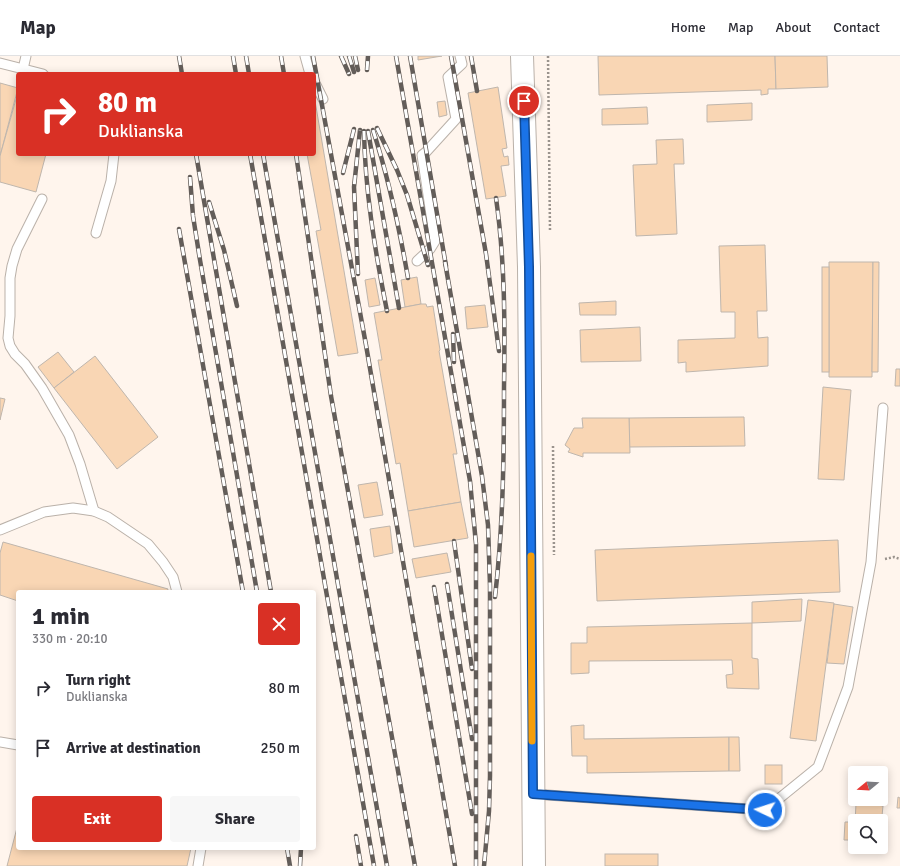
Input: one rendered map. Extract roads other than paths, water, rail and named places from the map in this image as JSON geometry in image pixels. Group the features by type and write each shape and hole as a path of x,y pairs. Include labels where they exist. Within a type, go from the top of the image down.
{"street":[{"path":"522,56 529,267 534,866"}],"lane":[{"path":"23,69 26,56"},
{"path":"305,56 309,72"},
{"path":"417,261 430,249 435,241 422,155 456,119 448,77 462,64 460,56"},
{"path":"0,62 35,72"},
{"path":"316,85 323,99"},
{"path":"96,233 111,181 114,156"},
{"path":"42,199 17,249 12,266 10,278 8,338 13,350 42,388 69,435 80,464 94,511"},
{"path":"533,794 765,810 818,767 848,687 871,562 883,408"},
{"path":"0,530 44,512 73,508 94,511 114,520 148,544 173,577 176,590"},
{"path":"0,742 16,745"},
{"path":"198,866 200,850"}],"railway":[{"path":"179,56 182,72"},
{"path":"233,56 236,72"},
{"path":"246,56 249,72"},
{"path":"281,56 284,72"},
{"path":"313,56 316,72"},
{"path":"341,56 349,74"},
{"path":"349,56 354,72"},
{"path":"355,56 358,70"},
{"path":"367,70 368,56"},
{"path":"396,56 470,481 476,544 476,866"},
{"path":"410,56 446,266"},
{"path":"451,56 486,254 499,351"},
{"path":"471,56 477,91"},
{"path":"316,72 366,345 455,866"},
{"path":"377,128 407,195 428,265"},
{"path":"343,173 354,129"},
{"path":"358,274 354,187 360,130"},
{"path":"373,130 393,203 408,278"},
{"path":"364,131 366,176 371,221 387,311"},
{"path":"368,131 399,308"},
{"path":"196,156 271,590"},
{"path":"250,156 374,866"},
{"path":"263,156 387,866"},
{"path":"296,156 331,396 415,866"},
{"path":"190,177 193,216 200,260 257,590"},
{"path":"495,597 500,545 504,440 504,293 496,198"},
{"path":"209,202 224,250 237,306"},
{"path":"179,229 243,590"},
{"path":"445,262 482,476 488,525 490,586 490,776 489,811 484,866"},
{"path":"453,334 454,362"},
{"path":"454,541 472,669"},
{"path":"447,584 472,739"},
{"path":"434,587 472,814"},
{"path":"356,836 361,866"},
{"path":"287,850 290,866"},
{"path":"300,866 301,850"}]}
